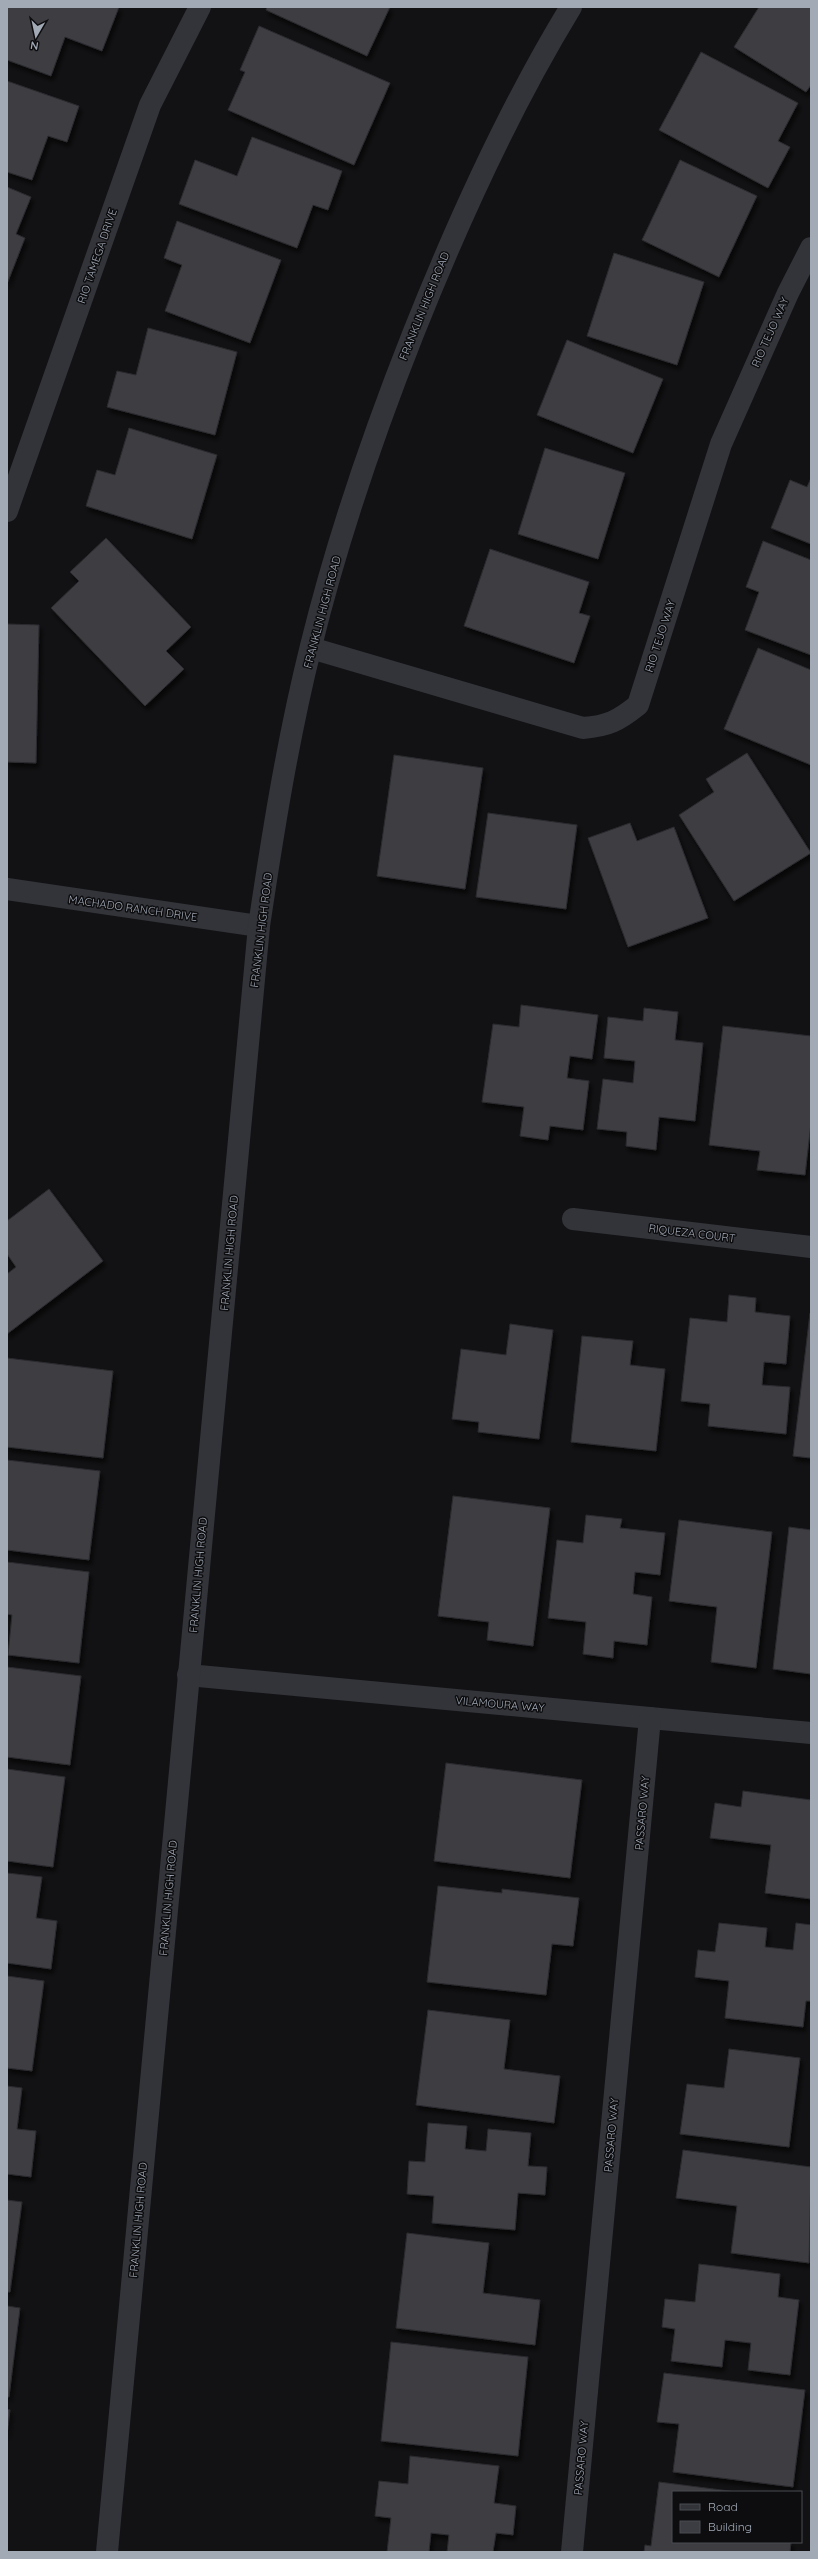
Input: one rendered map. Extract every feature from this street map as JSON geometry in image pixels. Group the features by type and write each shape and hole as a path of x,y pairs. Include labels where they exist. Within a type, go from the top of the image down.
{"street":[{"name":"RIO TAMEGA DRIVE","path":"7,511 150,105 200,7"},
{"name":"FRANKLIN HIGH ROAD","path":"106,2552 260,926 276,814 311,648 326,591 379,419 445,253 496,145 571,7"},
{"name":"RIO TEJO WAY","path":"311,648 583,728 606,726 624,717 638,705 721,444 788,293 811,248"},
{"name":"MACHADO RANCH DRIVE","path":"7,889 260,926"},
{"name":"RIQUEZA COURT","path":"573,1219 811,1247"},
{"name":"VILAMOURA WAY","path":"188,1675 811,1733"},
{"name":"PASSARO WAY","path":"572,2552 650,1718"}],"building":[{"path":"7,7 119,7 102,51 65,37 51,76 7,60"},
{"path":"267,7 390,7 367,56 266,10"},
{"path":"759,7 811,7 811,85 806,92 734,47"},
{"path":"259,26 390,83 354,165 228,110 245,72 240,70"},
{"path":"701,52 798,103 778,141 790,147 768,188 659,130"},
{"path":"7,81 79,106 67,142 48,136 32,180 7,172"},
{"path":"252,137 342,171 328,210 313,205 297,248 179,204 195,160 237,176"},
{"path":"680,160 757,196 719,277 642,240"},
{"path":"7,187 31,197 16,234 25,238 7,284"},
{"path":"177,221 281,260 250,343 165,311 182,265 164,258"},
{"path":"614,253 704,282 677,365 587,336"},
{"path":"148,328 237,352 215,435 107,407 117,371 136,375"},
{"path":"567,340 663,379 633,453 537,415"},
{"path":"129,428 217,455 192,539 86,506 97,470 115,475"},
{"path":"545,448 625,473 598,559 518,534"},
{"path":"811,478 811,544 771,528 790,480 807,487"},
{"path":"106,538 191,627 166,651 184,669 145,706 51,608 79,581 70,572"},
{"path":"763,541 811,560 811,655 745,630 759,592 746,587"},
{"path":"490,549 589,582 579,613 590,616 574,663 464,626"},
{"path":"7,624 39,625 36,763 7,762"},
{"path":"758,648 811,670 811,765 724,729"},
{"path":"747,753 811,853 734,901 679,815 714,792 706,779"},
{"path":"394,755 483,768 465,889 377,876"},
{"path":"488,813 577,825 566,909 476,897"},
{"path":"630,823 637,841 674,827 708,918 628,947 588,838"},
{"path":"521,1005 598,1015 592,1059 570,1056 567,1078 589,1081 583,1130 550,1126 548,1140 520,1136 524,1107 482,1102 493,1024 519,1027"},
{"path":"644,1008 678,1012 675,1040 703,1043 695,1121 659,1117 656,1150 626,1146 627,1132 597,1129 603,1079 633,1083 635,1061 604,1058 608,1017 643,1021"},
{"path":"723,1026 811,1036 811,1123 805,1175 757,1170 760,1151 709,1145"},
{"path":"49,1189 103,1261 7,1334 7,1274 16,1267 7,1254 7,1221"},
{"path":"729,1295 756,1298 755,1312 790,1316 786,1364 764,1362 762,1385 790,1387 786,1434 708,1426 710,1404 681,1401 690,1318 727,1322"},
{"path":"811,1313 811,1458 793,1456"},
{"path":"510,1324 553,1330 539,1439 478,1432 479,1422 452,1419 461,1349 506,1355"},
{"path":"582,1336 633,1341 630,1365 665,1369 656,1451 571,1442"},
{"path":"7,1358 113,1371 103,1458 7,1447"},
{"path":"7,1460 100,1471 89,1560 7,1550"},
{"path":"453,1496 550,1508 533,1646 487,1640 489,1622 438,1616"},
{"path":"586,1515 622,1519 620,1528 665,1533 660,1575 635,1572 633,1594 652,1597 647,1645 614,1641 613,1658 583,1654 586,1622 548,1618 557,1540 583,1543"},
{"path":"679,1520 772,1532 756,1668 711,1662 717,1607 669,1601"},
{"path":"789,1527 811,1530 811,1674 773,1669"},
{"path":"7,1562 89,1572 79,1663 8,1655 12,1615 7,1614"},
{"path":"7,1667 81,1676 70,1765 7,1757"},
{"path":"446,1763 582,1780 570,1878 434,1861"},
{"path":"7,1769 65,1777 53,1867 7,1861"},
{"path":"743,1791 811,1800 811,1899 765,1893 771,1845 710,1838 715,1803 741,1807"},
{"path":"7,1873 42,1877 36,1918 57,1921 51,1969 7,1963"},
{"path":"438,1886 502,1893 502,1889 579,1898 573,1946 552,1944 546,1995 427,1982"},
{"path":"719,1923 767,1928 765,1947 793,1950 796,1923 811,1925 811,2001 806,2001 803,2027 725,2018 729,1981 695,1977 698,1950 715,1952"},
{"path":"7,1976 44,1981 32,2071 7,2068"},
{"path":"428,2010 510,2020 504,2069 560,2076 554,2123 416,2105"},
{"path":"729,2049 800,2058 789,2147 680,2134 687,2084 724,2088"},
{"path":"7,2086 22,2088 17,2129 36,2131 31,2177 7,2174"},
{"path":"428,2123 467,2126 465,2149 486,2151 488,2129 531,2133 528,2166 547,2167 545,2195 518,2193 515,2230 432,2223 434,2196 407,2194 409,2161 425,2162"},
{"path":"683,2150 811,2167 809,2263 731,2253 737,2206 676,2198"},
{"path":"7,2200 22,2202 10,2292 7,2292"},
{"path":"407,2233 489,2243 483,2293 540,2300 535,2345 396,2328"},
{"path":"699,2264 780,2274 778,2297 799,2300 790,2375 748,2370 751,2343 725,2340 722,2367 671,2361 675,2329 662,2327 665,2299 695,2302"},
{"path":"7,2306 20,2308 9,2397 7,2397"},
{"path":"391,2342 528,2357 518,2456 381,2441"},
{"path":"664,2373 805,2390 793,2487 673,2472 679,2424 657,2422"},
{"path":"7,2409 10,2410 7,2435"},
{"path":"410,2456 499,2466 494,2503 516,2506 513,2535 496,2533 493,2552 447,2552 449,2535 431,2533 429,2552 387,2552 391,2518 375,2516 379,2481 408,2484"},
{"path":"659,2482 729,2491 672,2491 672,2543 791,2543 790,2552 644,2552 645,2545 651,2546"}]}
